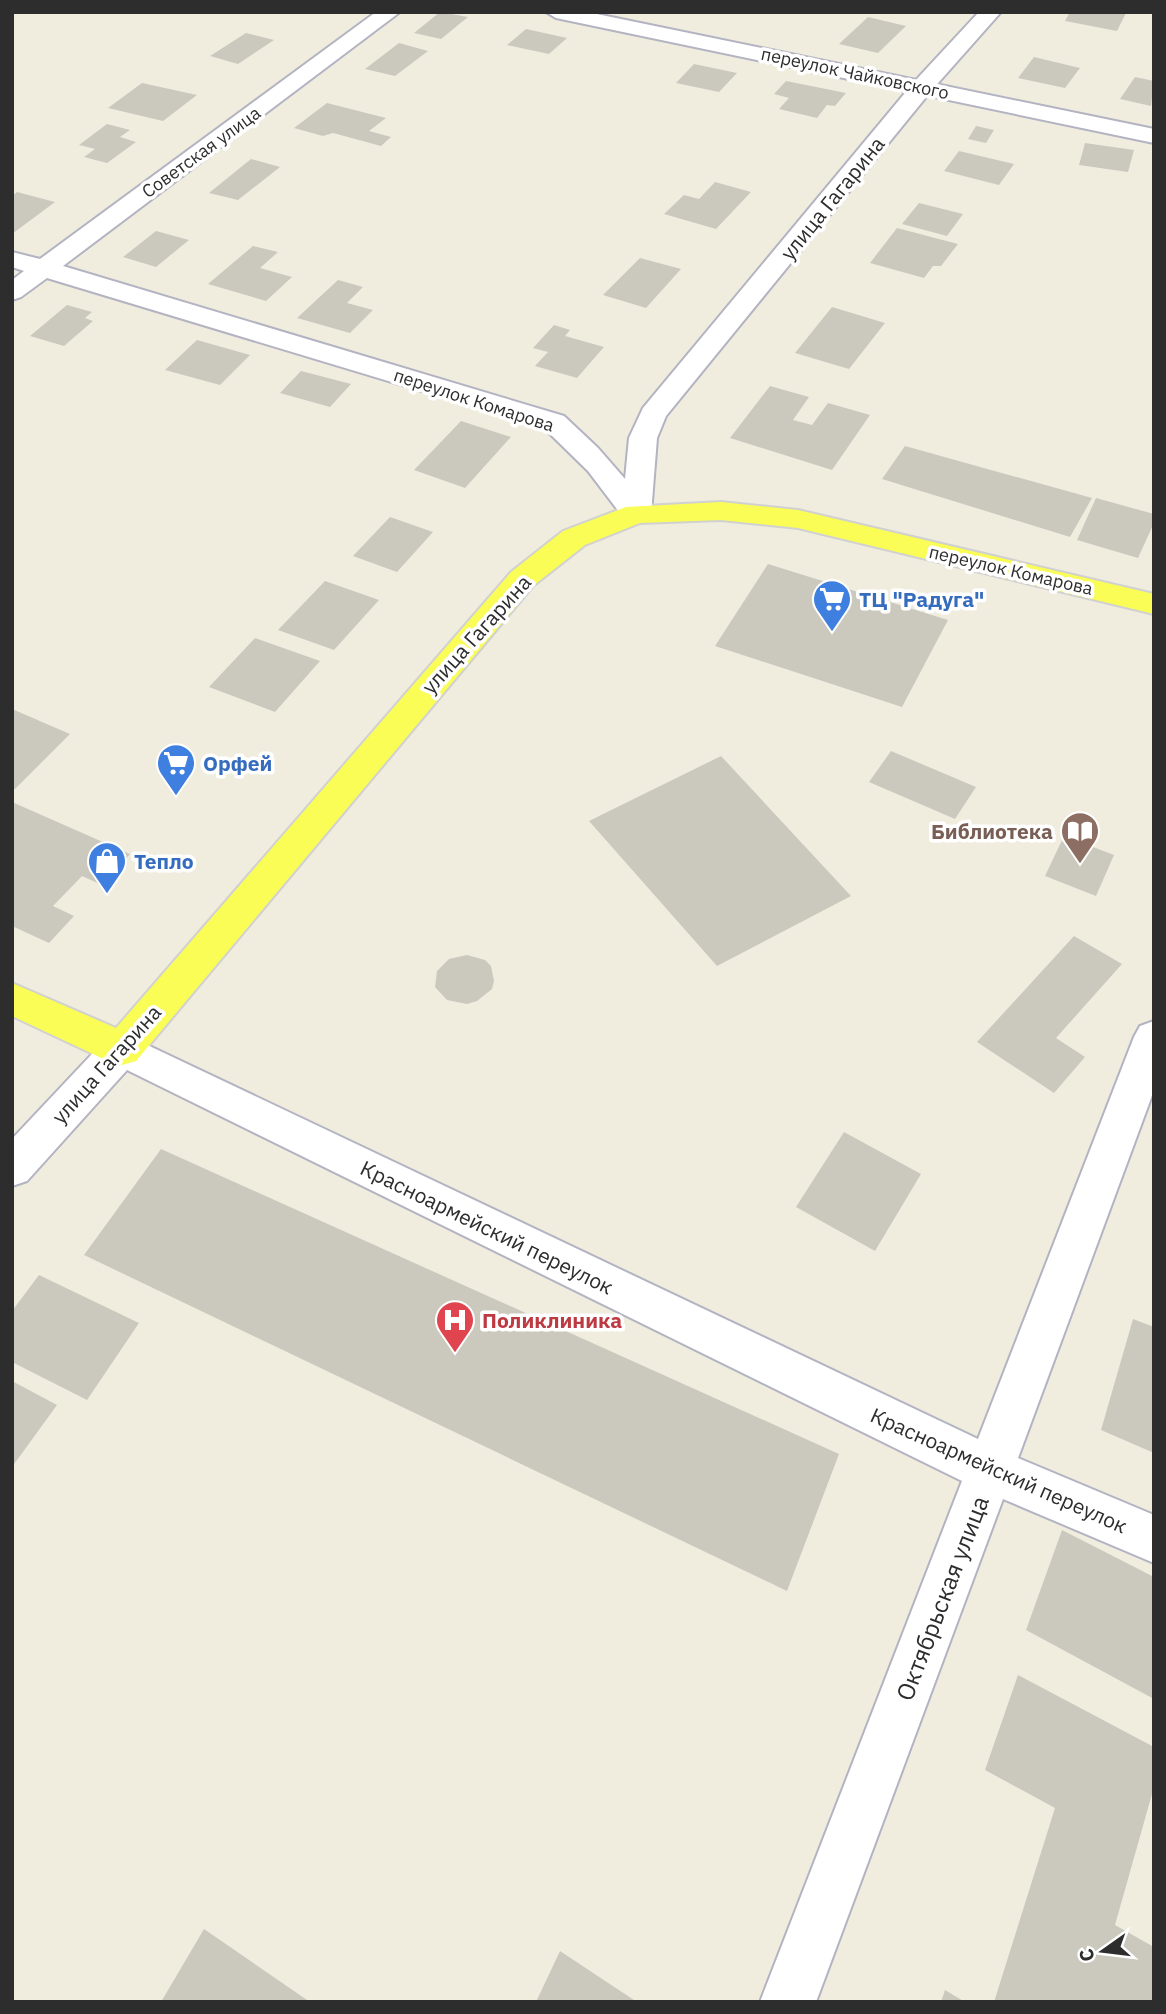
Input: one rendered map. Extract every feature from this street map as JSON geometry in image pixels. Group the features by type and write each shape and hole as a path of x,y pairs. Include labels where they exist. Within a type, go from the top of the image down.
{"main road":[{"name":"переулок Комарова","path":"636,514 721,511 798,519 1154,604"},
{"name":"улица Гагарина","path":"122,1049 522,579 574,538 636,514"},
{"name":"Красноармейский переулок","path":"12,999 122,1049"}],"street":[{"name":"Советская улица","path":"12,292 390,12"},
{"name":"переулок Чайковского","path":"556,12 1154,136"},
{"name":"улица Гагарина","path":"636,514 643,438 653,414 923,86 991,12"},
{"name":"переулок Комарова","path":"12,259 554,422 583,445 602,466 636,514"},
{"name":"Октябрьская улица","path":"788,2002 1154,1037"},
{"name":"улица Гагарина","path":"12,1168 122,1049"},
{"name":"Красноармейский переулок","path":"122,1049 991,1470 1154,1539"}],"building":[{"path":"440,12 468,17 441,39 414,33"},
{"path":"1070,12 1126,13 1117,31 1065,21"},
{"path":"868,17 906,26 878,53 839,44"},
{"path":"526,29 567,38 549,54 507,45"},
{"path":"246,33 274,40 238,64 210,56"},
{"path":"399,43 428,51 395,76 365,69"},
{"path":"1034,57 1080,68 1065,88 1018,78"},
{"path":"694,64 737,73 719,92 676,83"},
{"path":"1135,77 1154,81 1151,106 1120,99"},
{"path":"786,81 846,93 835,106 827,105 817,118 779,109 789,98 774,94"},
{"path":"142,83 197,95 163,121 108,108"},
{"path":"327,103 386,118 369,131 391,137 381,146 333,133 323,136 294,128"},
{"path":"107,124 130,130 120,137 136,142 107,163 84,157 95,149 79,145"},
{"path":"976,126 994,130 986,143 968,139"},
{"path":"1085,143 1134,150 1128,172 1079,165"},
{"path":"959,151 1014,164 999,185 944,171"},
{"path":"251,159 280,167 238,200 209,193"},
{"path":"715,182 751,192 716,229 664,214 684,195 699,199"},
{"path":"17,192 55,202 12,234 12,196"},
{"path":"919,203 963,214 947,236 902,224"},
{"path":"897,228 958,244 941,266 933,266 924,278 870,263"},
{"path":"156,231 189,240 156,267 123,257"},
{"path":"253,246 278,252 260,268 292,277 266,301 208,284"},
{"path":"640,258 681,269 646,308 603,295"},
{"path":"338,280 363,287 347,303 373,310 350,333 297,318"},
{"path":"67,305 92,312 85,318 93,321 64,346 30,336"},
{"path":"832,307 885,323 849,369 795,353"},
{"path":"554,325 570,330 565,336 604,347 577,378 535,366 548,352 533,348"},
{"path":"197,340 250,355 220,385 165,370"},
{"path":"301,371 351,384 330,407 280,393"},
{"path":"770,386 809,397 793,420 812,425 828,403 870,415 832,470 730,438"},
{"path":"461,421 511,437 465,488 414,470"},
{"path":"905,446 1092,498 1070,537 882,479"},
{"path":"1096,498 1154,514 1154,523 1138,558 1077,540"},
{"path":"390,517 433,532 397,572 353,556"},
{"name":"ТЦ \"Радуга\"","path":"768,564 948,620 902,707 715,646"},
{"path":"325,581 379,600 334,650 278,630"},
{"path":"255,638 320,661 275,712 209,687"},
{"path":"12,709 70,734 15,789 12,788"},
{"path":"891,751 976,787 955,819 869,782"},
{"path":"721,756 851,896 717,966 589,821"},
{"path":"12,802 130,854 102,885 82,876 53,906 74,916 49,943 12,926"},
{"name":"Библиотека","path":"1064,836 1114,855 1096,896 1045,876"},
{"path":"1074,936 1122,964 1056,1038 1085,1057 1054,1093 977,1042"},
{"path":"467,955 485,960 491,966 494,981 492,989 477,1001 467,1004 447,1000 435,987 437,971 449,959"},
{"path":"844,1132 921,1174 875,1251 796,1207"},
{"name":"Поликлиника","path":"161,1149 839,1454 787,1591 84,1255"},
{"path":"39,1275 139,1323 87,1400 12,1362 12,1311"},
{"path":"1133,1319 1154,1327 1154,1453 1101,1430"},
{"path":"12,1381 57,1405 12,1467"},
{"path":"1062,1530 1154,1577 1154,1699 1026,1630"},
{"path":"1018,1675 1154,1747 1154,1787 1115,1925 1154,1947 1154,2002 994,2002 1055,1808 985,1770"},
{"path":"204,1929 310,2002 161,2002"},
{"path":"560,1951 637,2002 536,2002"},
{"path":"945,1990 965,2002 941,2002"}],"place":[{"name":"ТЦ \"Радуга\"","path":"832,633"},
{"name":"Орфей","path":"176,797"},
{"name":"Библиотека","path":"1080,865"},
{"name":"Тепло","path":"107,895"},
{"name":"Поликлиника","path":"455,1354"}]}
